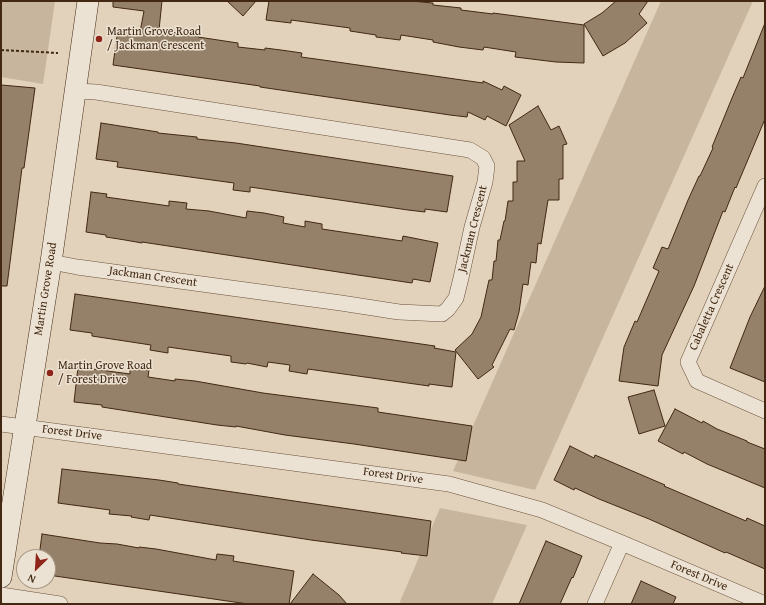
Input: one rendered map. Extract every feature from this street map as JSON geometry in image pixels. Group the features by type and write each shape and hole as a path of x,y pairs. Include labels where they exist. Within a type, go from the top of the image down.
{"street":[{"name":"Martin Grove Road","path":"1,577 76,91 88,1"},
{"name":"Jackman Crescent","path":"50,262 399,312 442,314 448,309 456,298 472,227 485,182 487,166 483,158 470,150 96,92 76,91"},
{"name":"Cabaletta Crescent","path":"765,186 688,362 697,381 765,411"},
{"name":"Forest Drive","path":"1,424 449,484 542,510 765,604"},
{"path":"595,604 622,543"},
{"path":"1,595 60,604"}],"path":[{"path":"1,50 58,53"}],"shaded area":[{"path":"1,1 55,1 43,84 1,77"},
{"path":"661,1 753,1 535,490 453,471"},
{"path":"440,508 527,525 492,604 399,604"}],"building":[{"path":"113,1 162,1 159,30 182,34 182,29 198,31 198,37 238,43 238,47 281,50 302,53 301,57 483,83 483,81 502,90 504,86 521,95 506,126 487,116 485,120 468,112 467,117 450,115 113,65 118,29 140,32 144,11 113,7"},
{"path":"227,1 256,1 243,16"},
{"path":"269,1 411,1 461,8 461,10 584,25 584,63 556,62 515,57 516,52 484,47 483,50 459,47 433,42 433,40 401,35 400,40 376,37 376,35 350,31 350,28 291,20 291,23 266,20"},
{"path":"616,1 648,1 639,14 647,23 625,43 603,56 584,24 602,13"},
{"path":"765,23 765,119 736,188 735,187 725,212 723,211 694,286 662,355 658,386 619,381 624,347 635,321 637,322 659,271 653,268 662,247 668,249 688,200 713,148 712,147 732,98 741,77 743,78"},
{"path":"1,85 35,88 24,168 22,168 7,286 1,286"},
{"path":"538,106 551,130 559,126 567,144 563,145 563,179 559,179 559,200 548,200 541,244 538,243 536,263 531,262 528,285 523,284 519,312 514,330 510,329 492,365 494,367 478,379 455,350 472,334 481,317 489,280 492,280 498,240 500,240 505,221 508,201 513,201 513,182 517,182 517,161 525,161 509,125"},
{"path":"101,123 158,133 197,137 197,139 236,143 453,176 447,212 425,209 425,212 408,210 250,187 250,192 233,190 234,183 117,167 118,162 96,159"},
{"path":"91,192 107,194 106,197 169,206 169,201 187,203 186,209 209,211 246,218 247,211 264,213 284,217 283,223 305,227 305,221 322,224 322,229 402,241 403,236 438,243 430,282 413,279 412,283 142,243 86,232"},
{"path":"765,286 765,382 730,368 750,317"},
{"path":"75,294 435,346 434,348 456,352 452,387 429,384 429,386 308,369 307,374 289,371 290,365 268,362 267,367 247,363 231,362 231,356 168,347 168,353 150,350 151,345 92,336 92,333 70,330"},
{"path":"78,367 130,374 130,367 149,370 148,377 175,381 175,379 195,381 263,393 378,408 378,412 472,426 466,461 285,435 236,426 217,425 102,407 102,405 74,402"},
{"path":"654,390 665,426 639,434 628,397"},
{"path":"675,409 702,423 703,421 717,429 765,449 765,488 707,464 684,452 683,454 658,441"},
{"path":"570,446 594,458 595,455 746,521 747,518 765,526 765,569 575,488 574,490 554,480"},
{"path":"62,469 159,480 431,521 427,556 150,515 149,520 131,517 132,516 109,514 110,510 58,503"},
{"path":"42,534 100,543 156,549 216,560 217,554 234,556 233,561 294,571 289,604 248,604 56,576 56,549 40,549"},
{"path":"546,541 582,556 573,578 572,577 560,604 519,604"},
{"path":"313,574 339,595 347,604 290,604"},
{"path":"641,581 676,597 673,604 631,604"}],"place":[{"name":"Martin Grove Road / Jackman Crescent","path":"99,39"},
{"name":"Martin Grove Road / Forest Drive","path":"50,373"}]}
